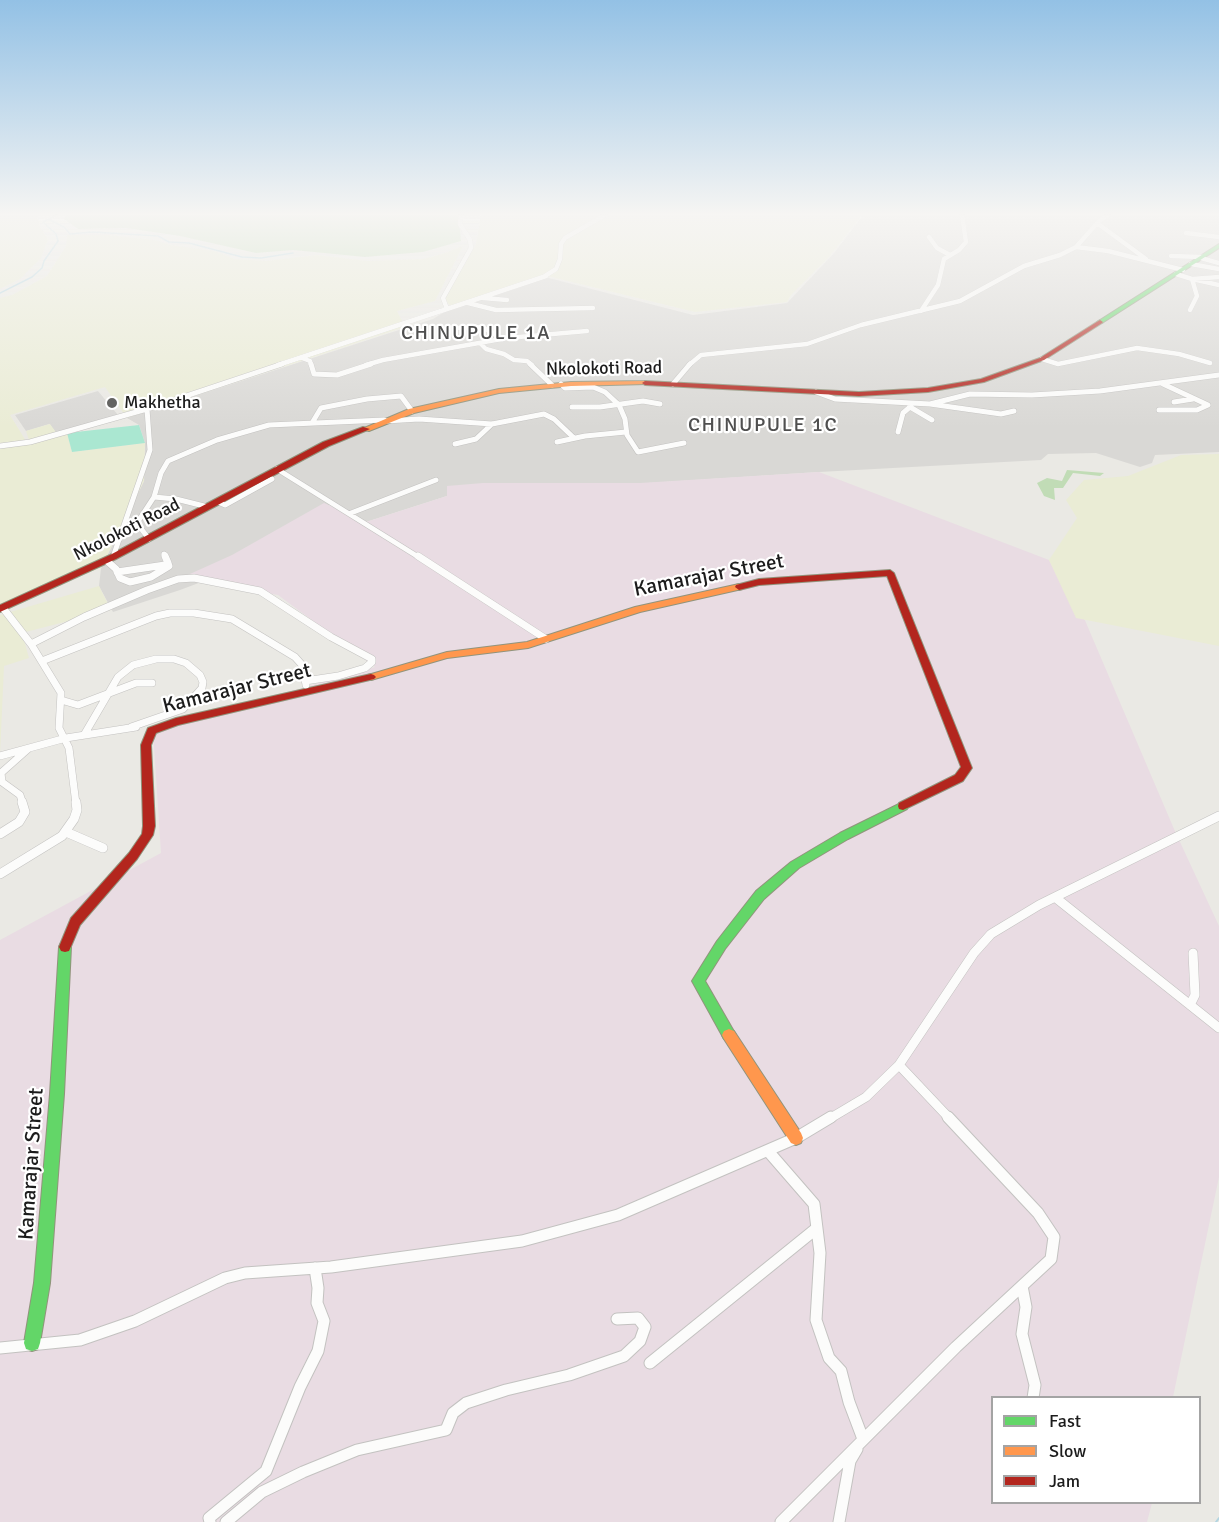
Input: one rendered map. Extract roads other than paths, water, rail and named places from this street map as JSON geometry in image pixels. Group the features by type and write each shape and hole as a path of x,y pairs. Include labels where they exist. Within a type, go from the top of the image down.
{"street":[{"path":"447,309 442,298 449,286"},
{"path":"0,446 30,442 147,409 516,286"},
{"path":"921,311 937,286"},
{"path":"673,384 694,359 701,355 807,344 861,325 960,301 987,286"},
{"name":"Nkolokoti Road","path":"1,608 110,559 274,474 326,444 380,421 412,411 476,395 556,385 673,384 879,393 944,388 982,381 1042,359 1154,286"},
{"path":"1190,310 1197,296 1194,286"},
{"path":"482,298 507,300"},
{"path":"468,303 495,310 593,308"},
{"path":"495,310 502,315"},
{"path":"457,328 482,327 503,339"},
{"path":"299,358 310,361 314,375 337,375 383,360 503,339 587,331"},
{"path":"481,344 486,349 504,354 514,360 527,361 556,385 566,388 598,388 620,405 625,419 626,432 639,453 684,443"},
{"path":"1042,359 1058,364 1137,348 1179,354 1210,363"},
{"path":"930,404 966,394 996,392 1032,395 1100,391 1219,375"},
{"path":"1159,410 1197,410 1208,406 1163,384"},
{"path":"816,392 835,399 910,405 930,404 1001,414 1014,411"},
{"path":"312,423 321,408 367,399 402,396 412,411"},
{"path":"1174,402 1193,399"},
{"path":"572,407 620,405 643,400 660,404"},
{"path":"910,405 932,420"},
{"path":"898,432 903,413 910,405"},
{"path":"147,409 150,450 110,559 123,580 134,582 151,577 168,568 170,566 164,554"},
{"path":"149,538 138,523 154,497 161,473 168,461 218,440 261,426 419,419 492,424 528,416 548,415 574,438"},
{"path":"456,444 476,439 492,424"},
{"path":"557,442 626,432"},
{"path":"274,474 351,513 546,639"},
{"path":"351,513 436,480"},
{"path":"154,497 176,499 193,506 213,504"},
{"path":"117,572 157,567 168,563"},
{"name":"Kamarajar Street","path":"32,1343 42,1283 57,1094 64,952 75,922 133,856 147,835 149,826 146,745 152,731 306,686 379,675 447,655 502,649 546,639 639,609 759,582 890,573 967,768 959,778 844,836 777,878 760,895 704,969 698,981 741,1055 796,1138"},
{"path":"31,644 84,617 150,589 178,579 194,578 260,591 331,637 372,659 372,662 365,668 306,686 300,661 251,629 226,617 170,613 156,616 42,661"},
{"path":"0,874 51,844 66,832 77,810 66,738 59,728 61,700 58,687 31,644 1,608"},
{"path":"0,756 66,738 84,735 131,727 171,716 183,709 202,688 203,682 200,675 180,660 165,658 149,660 126,670 107,693 84,735"},
{"path":"61,700 78,705 136,683 152,683"},
{"path":"131,727 160,727"},
{"path":"0,834 19,822 25,813 20,795 2,782 1,774 29,748"},
{"path":"0,1348 80,1340 103,1333 135,1321 225,1278 275,1269 315,1268 410,1258 522,1241 566,1230 618,1215 796,1138 866,1097 900,1065 974,953 991,934 1056,898 1219,816"},
{"path":"66,832 103,848"},
{"path":"1056,898 1219,1028"},
{"path":"1190,1005 1195,995 1193,953"},
{"path":"781,1522 864,1437 1051,1259 1054,1248 1054,1237 1038,1213 900,1065"},
{"path":"768,1150 814,1204 820,1253 816,1320 829,1358 841,1371 849,1402 864,1437"},
{"path":"650,1363 817,1228"},
{"path":"210,1522 209,1518 266,1471 300,1387 318,1351 324,1321 317,1303 318,1287 315,1268"},
{"path":"1023,1286 1026,1307 1022,1334 1035,1385 1033,1396"},
{"path":"226,1522 262,1492 303,1472 357,1450 446,1430 453,1413 466,1403 506,1390 569,1375 624,1356 640,1341 645,1327 638,1318 617,1319"},
{"path":"839,1522 850,1461 864,1437"}],"waterway":[{"path":"0,293 14,286"},
{"path":"1216,1522 1219,1518"}],"place":[{"name":"Makhetha","path":"112,403"}],"district":[{"name":"CHINUPULE 1A","path":"476,334"},
{"name":"CHINUPULE 1C","path":"763,426"}]}
